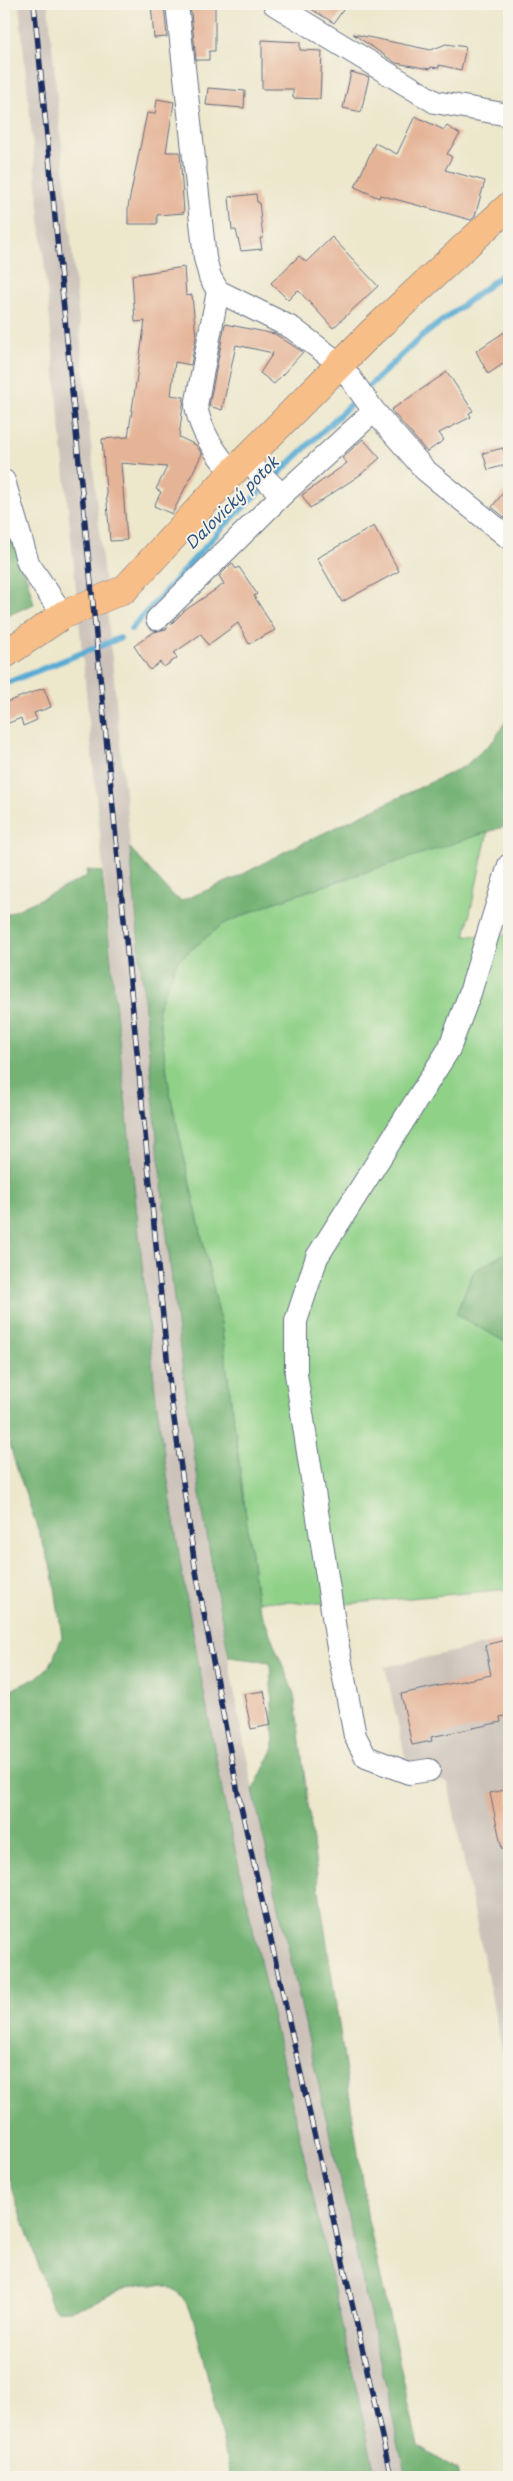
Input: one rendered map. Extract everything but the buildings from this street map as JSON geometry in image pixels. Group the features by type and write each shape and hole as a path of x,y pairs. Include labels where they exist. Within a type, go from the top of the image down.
{"main road":[{"path":"4,655 63,615 125,589 239,467 340,364 509,206"}],"street":[{"path":"177,4 205,258 210,277 218,291 292,328 340,364 374,411 425,470 509,538"},
{"path":"274,4 435,102 509,115"},
{"path":"218,291 196,406 199,418 209,444 239,467 282,495"},
{"path":"157,619 282,495 374,411"},
{"path":"4,481 28,563 63,615"},
{"path":"429,1770 409,1773 366,1757 355,1736 336,1642 296,1374 296,1321 318,1257 449,1049 470,993 509,865"}],"shaded area":[{"path":"19,4 48,4 171,1264 186,1396 210,1563 253,1790 406,2477 376,2477 223,1796 181,1568 156,1400 142,1267"},
{"path":"509,1639 509,2083 448,1783 409,1773 385,1667"}],"green space":[{"path":"4,496 34,604 4,617"},
{"path":"509,715 509,825 275,902 223,924 177,961 158,1008 170,1094 221,1323 257,1601 294,1694 319,1890 368,2220 418,2446 457,2470 460,2477 406,2477 253,1790 274,1748 270,1662 229,1657 210,1557 194,1456 169,1254 130,848 171,894 181,901 236,878 286,851 465,766 495,739"},
{"path":"488,831 465,936 509,935 509,1251 474,1271 456,1313 509,1344 509,1589 345,1604 257,1601 221,1323 170,1094 158,1008 177,961 223,924 275,902"},
{"path":"87,870 102,872 156,1400 181,1568 223,1796 376,2477 231,2477 195,2326 190,2310 182,2297 168,2287 146,2284 130,2287 88,2305 67,2310 57,2310 52,2306 4,2164 4,1689 15,1688 36,1678 50,1666 62,1637 53,1573 14,1460 4,1419 4,916 86,877"},
{"path":"509,1251 509,1344 456,1314 474,1271"}],"waterway":[{"name":"Dalovický potok","path":"367,388 421,337 509,270"},
{"name":"Dalovický potok","path":"131,629 223,527 356,399"},
{"name":"Dalovický potok","path":"4,684 120,638"}],"railway":[{"path":"34,4 171,1398 195,1566 238,1793 391,2477"}]}
